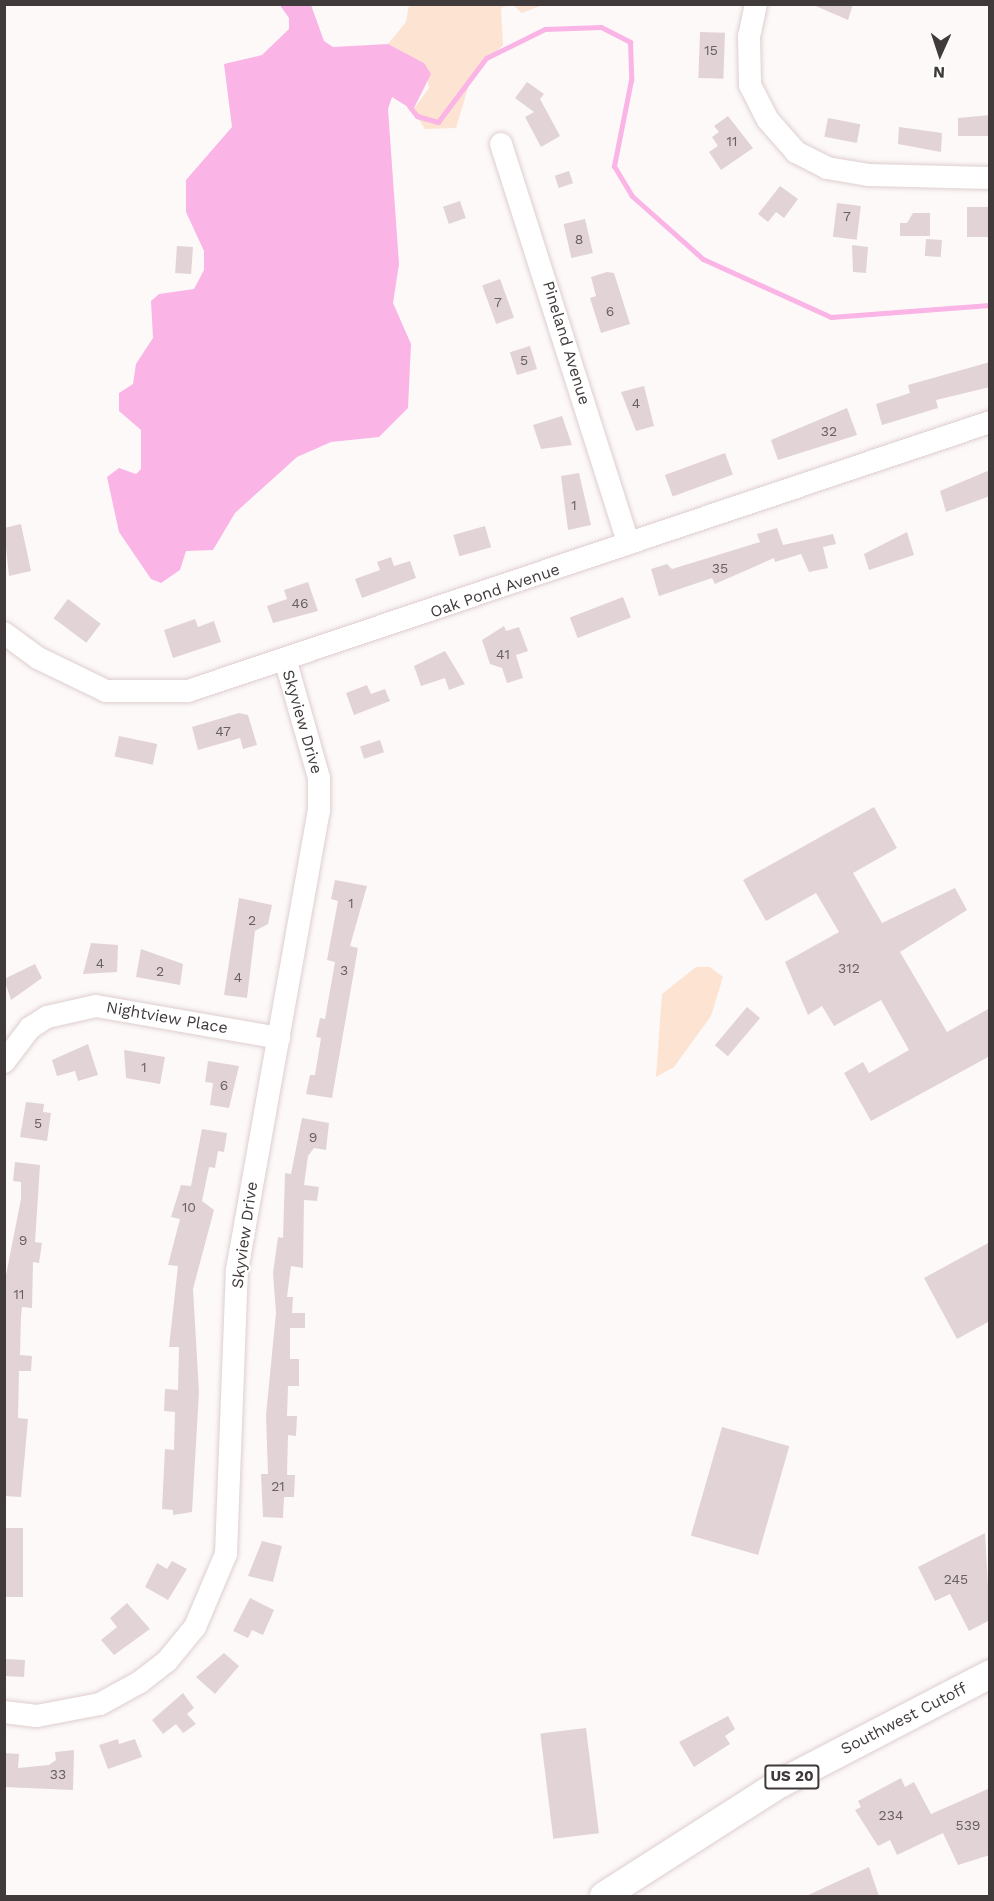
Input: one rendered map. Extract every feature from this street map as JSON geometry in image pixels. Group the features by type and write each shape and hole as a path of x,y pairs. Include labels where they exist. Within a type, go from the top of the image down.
{"main road":[{"name":"Southwest Cutoff","path":"604,1896 781,1783 990,1674"}],"street":[{"path":"756,4 748,36 750,86 768,120 796,152 827,168 869,176 990,178"},
{"name":"Pineland Avenue","path":"501,144 628,543"},
{"name":"Oak Pond Avenue","path":"4,633 75,679 122,694 188,690 286,662 628,543 990,422"},
{"name":"Skyview Drive","path":"4,1712 37,1716 100,1704 140,1682 167,1661 211,1596 226,1554 232,1508 237,1270 319,800 311,740 286,662"},
{"name":"Nightview Place","path":"4,1062 30,1028 47,1017 96,1006 279,1038"}],"shaded area":[{"path":"279,4 311,5 324,41 333,47 388,44 424,63 431,74 413,110 392,97 388,109 399,264 393,303 411,344 408,408 379,437 331,442 297,457 235,513 213,550 186,551 180,570 161,583 151,579 119,532 107,477 119,468 136,474 141,469 141,430 119,411 119,393 133,384 136,364 153,338 151,301 159,294 194,289 204,270 204,251 186,212 186,180 232,127 224,64 262,55 289,29 289,18"},
{"path":"409,5 509,5 501,8 503,45 471,78 456,128 425,129 413,110 429,88 424,63 388,44 406,22"},
{"path":"513,5 543,5 522,13"},
{"path":"696,967 710,967 723,977 711,1016 674,1067 656,1077 662,994"}],"building":[{"path":"811,4 853,4 848,20"},
{"path":"700,32 725,33 723,79 698,78"},
{"path":"527,82 544,94 540,99 560,136 541,147 525,117 534,112 515,98"},
{"path":"990,115 990,136 958,136 958,118"},
{"path":"728,116 753,148 721,170 709,152 718,146 712,137 719,132 714,126"},
{"path":"828,118 860,124 857,143 824,137"},
{"path":"899,127 942,133 941,152 898,144"},
{"path":"569,171 573,183 559,188 555,176"},
{"path":"780,186 798,199 784,218 776,212 768,222 758,214"},
{"path":"460,201 466,218 449,224 443,207"},
{"path":"837,203 861,206 857,240 833,237"},
{"path":"967,207 990,207 990,237 967,237"},
{"path":"913,213 930,213 930,236 900,236 900,223 907,223"},
{"path":"585,219 593,253 571,258 564,224"},
{"path":"926,239 942,240 941,257 925,256"},
{"path":"852,245 868,247 866,273 853,272"},
{"path":"177,246 193,247 191,274 175,273"},
{"path":"607,272 614,273 630,324 601,333 590,298 596,296 591,277"},
{"path":"500,279 514,318 496,324 482,285"},
{"path":"530,346 537,369 517,375 510,352"},
{"path":"990,362 990,387 936,400 938,408 882,425 876,404 910,393 908,385"},
{"path":"644,386 654,426 636,431 621,392"},
{"path":"847,408 857,435 778,460 771,440"},
{"path":"562,416 572,445 541,449 533,425"},
{"path":"725,453 733,475 673,497 665,475"},
{"path":"990,470 990,496 946,512 940,491"},
{"path":"579,473 591,525 568,530 561,476"},
{"path":"21,524 31,571 9,576 4,528"},
{"path":"485,526 491,547 459,556 453,535"},
{"path":"777,528 783,545 833,534 836,544 823,547 828,568 809,572 801,554 775,562 774,558 715,584 712,578 659,596 651,569 667,564 672,569 760,542 757,534"},
{"path":"907,532 914,555 869,570 864,554"},
{"path":"391,557 394,566 410,561 416,578 362,598 355,579 380,570 377,562"},
{"path":"308,582 318,611 273,623 267,606 287,599 284,590"},
{"path":"623,597 631,618 578,638 570,617"},
{"path":"68,599 101,624 86,643 54,618"},
{"path":"195,619 198,627 214,621 221,642 173,658 164,630"},
{"path":"504,626 506,631 519,627 528,651 516,655 523,678 507,683 502,668 490,664 482,640"},
{"path":"445,651 465,684 449,690 445,678 421,686 414,666"},
{"path":"367,685 371,694 385,689 390,701 354,715 346,693"},
{"path":"239,713 248,715 257,745 243,749 240,738 198,750 192,727"},
{"path":"119,736 157,744 153,765 115,757"},
{"path":"380,740 384,752 364,759 360,746"},
{"path":"874,807 897,848 853,873 882,923 955,888 967,910 900,952 947,1032 990,1008 990,1056 871,1121 844,1073 863,1062 869,1073 909,1050 881,1000 834,1026 822,1006 808,1015 785,962 839,932 816,893 766,921 743,880"},
{"path":"335,880 367,886 350,946 358,948 332,1098 306,1094 310,1075 315,1075 321,1038 316,1037 320,1018 325,1019 335,962 327,960 338,901 331,899"},
{"path":"239,898 272,905 268,924 255,931 247,998 224,995"},
{"path":"91,943 118,945 117,972 83,974"},
{"path":"141,949 183,964 180,985 136,977"},
{"path":"35,964 42,978 11,1000 4,979"},
{"path":"747,1007 760,1018 728,1056 715,1045"},
{"path":"88,1044 98,1075 78,1081 75,1071 57,1076 52,1060"},
{"path":"124,1050 165,1057 160,1084 126,1078"},
{"path":"208,1061 239,1066 229,1108 210,1105 213,1083 205,1082"},
{"path":"26,1102 44,1104 43,1112 51,1113 47,1141 20,1137"},
{"path":"302,1118 329,1123 326,1150 314,1148 308,1156 304,1185 319,1187 317,1201 304,1200 303,1268 291,1266 287,1297 293,1297 292,1313 305,1313 305,1328 290,1328 290,1359 299,1359 299,1386 288,1386 287,1416 297,1416 296,1436 288,1435 287,1475 295,1475 294,1497 284,1497 283,1518 263,1517 261,1474 268,1474 266,1415 276,1313 273,1273 278,1237 283,1238 285,1173 291,1174"},
{"path":"202,1129 227,1133 224,1152 218,1151 215,1168 209,1167 202,1201 214,1210 193,1289 199,1392 192,1512 173,1515 173,1510 162,1509 165,1449 174,1450 175,1412 164,1411 165,1389 178,1390 179,1347 169,1347 178,1266 168,1265 180,1219 171,1217 181,1185 191,1186"},
{"path":"15,1162 40,1165 35,1242 42,1243 39,1263 33,1262 32,1308 22,1307 21,1317 20,1355 32,1356 31,1371 19,1371 18,1418 28,1419 21,1497 4,1496 6,1275 21,1199 21,1182 13,1181"},
{"path":"990,1242 990,1321 957,1339 924,1278"},
{"path":"722,1427 789,1446 758,1555 691,1536"},
{"path":"4,1528 23,1528 23,1597 4,1597"},
{"path":"985,1533 990,1620 969,1631 950,1594 935,1601 918,1567"},
{"path":"262,1541 282,1546 273,1582 248,1576"},
{"path":"172,1561 187,1569 168,1600 145,1587 157,1563 167,1569"},
{"path":"250,1598 274,1610 263,1635 252,1630 248,1638 233,1631"},
{"path":"127,1603 150,1629 114,1655 101,1640 117,1627 110,1618"},
{"path":"224,1653 239,1666 215,1694 196,1677"},
{"path":"4,1659 25,1660 24,1677 4,1676"},
{"path":"183,1693 194,1708 187,1714 196,1724 183,1733 176,1724 163,1734 152,1720"},
{"path":"728,1716 735,1729 725,1736 730,1744 694,1767 679,1742"},
{"path":"586,1728 599,1833 553,1839 540,1734"},
{"path":"118,1739 119,1744 135,1739 142,1757 108,1769 99,1745"},
{"path":"74,1750 73,1790 4,1787 4,1753 19,1754 18,1768 49,1765 56,1760 55,1752"},
{"path":"901,1778 905,1787 914,1782 931,1814 990,1788 990,1855 958,1865 943,1833 897,1855 890,1840 878,1846 855,1810 861,1807 858,1801"},
{"path":"869,1867 879,1896 806,1896"}],"waterway":[{"path":"409,106 417,116 438,122 486,58 545,29 601,27 630,42 631,80 614,166 632,196 703,259 831,317 990,305"}]}
